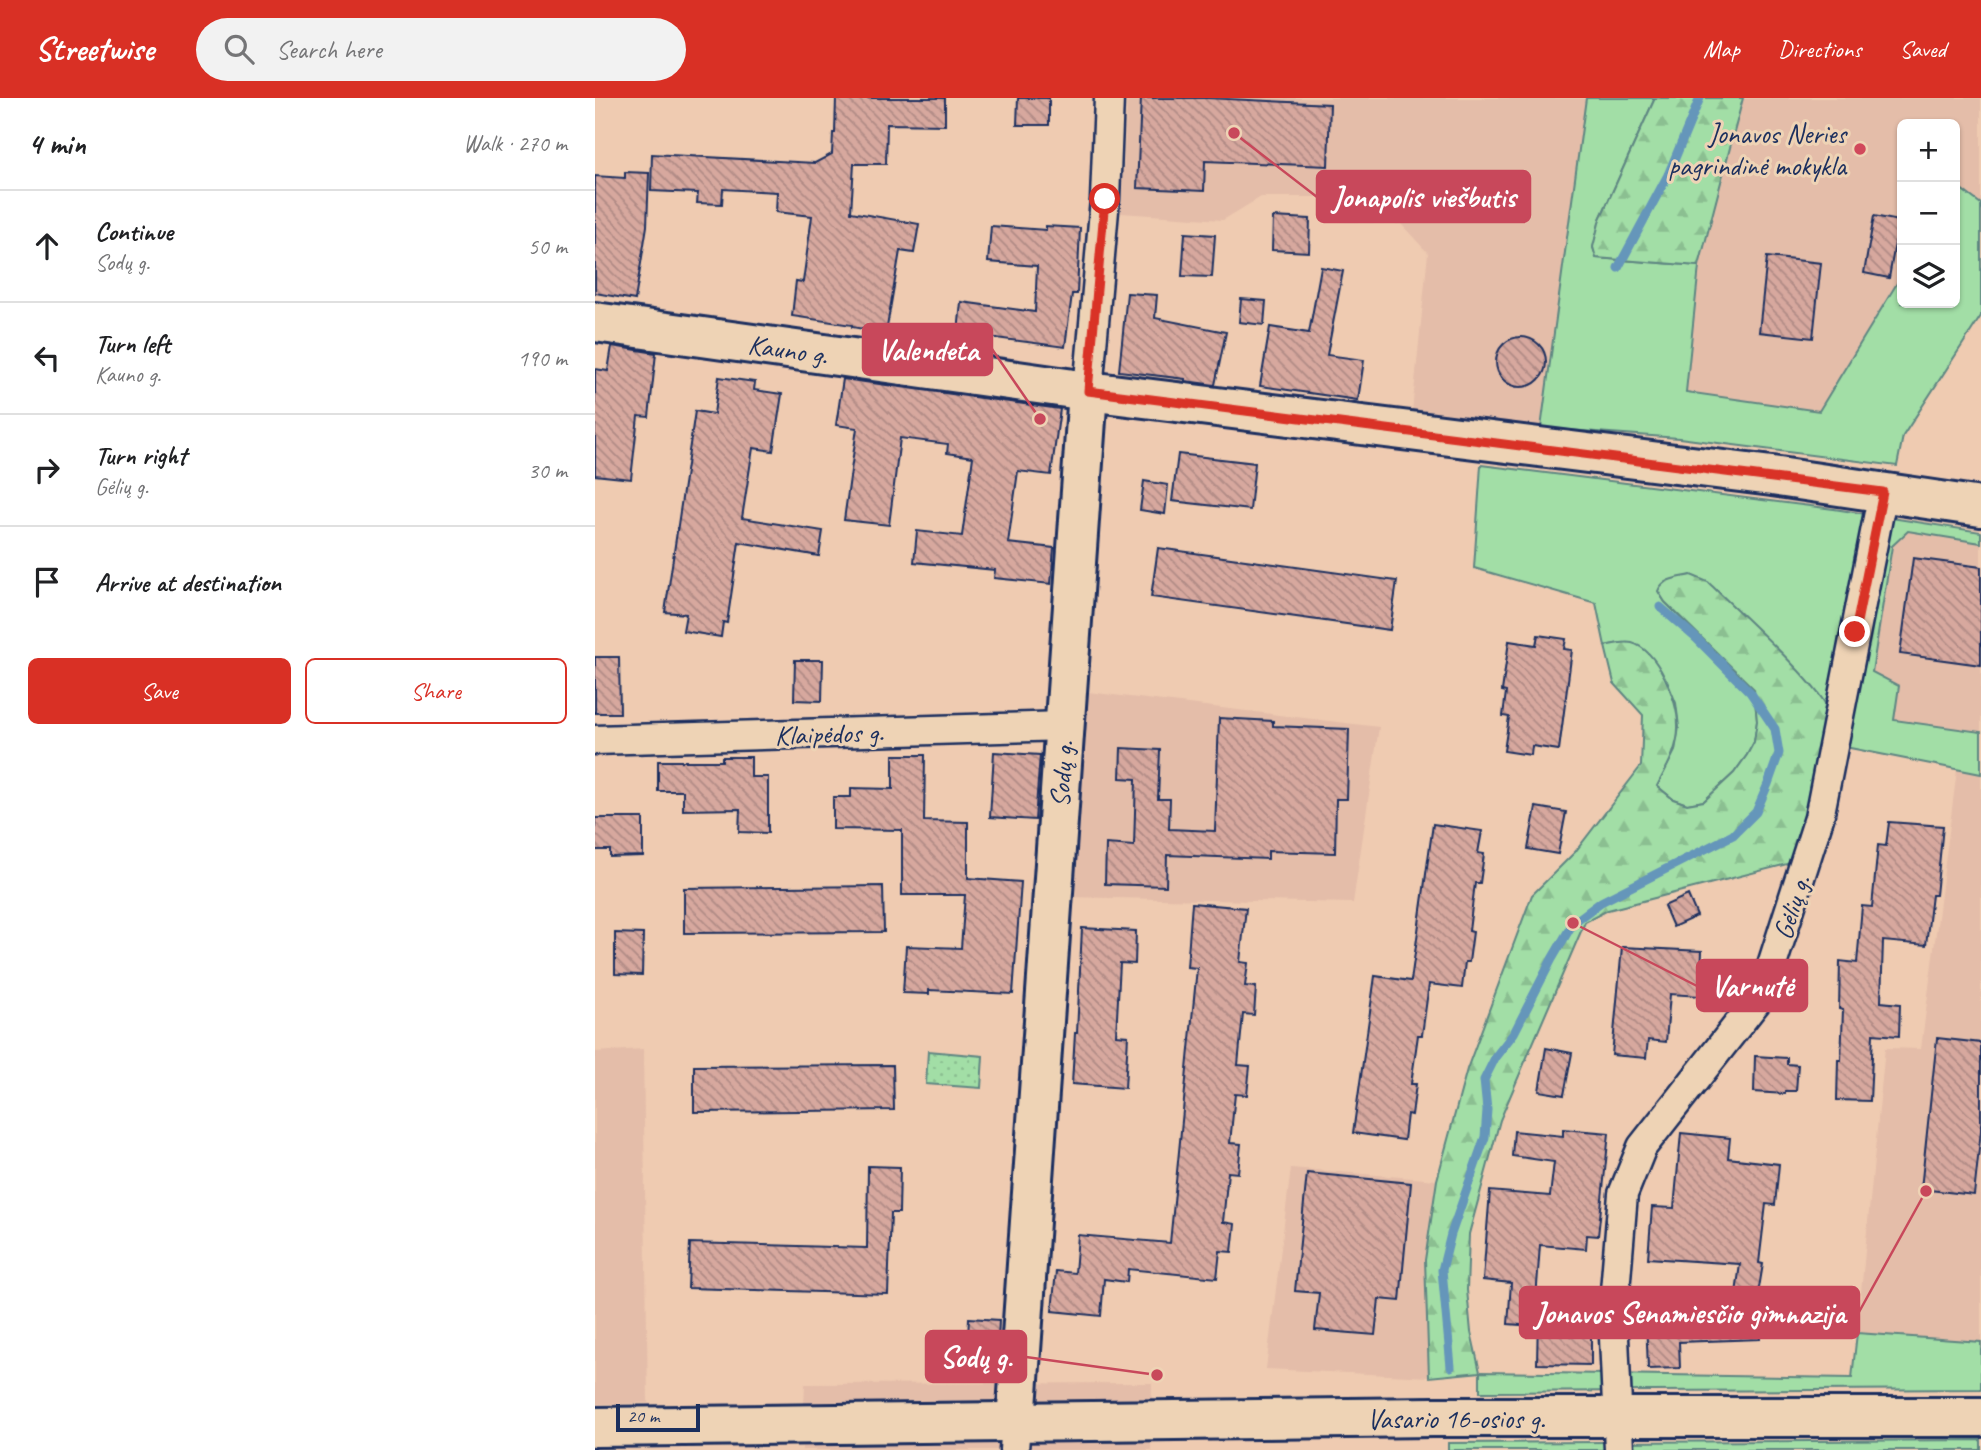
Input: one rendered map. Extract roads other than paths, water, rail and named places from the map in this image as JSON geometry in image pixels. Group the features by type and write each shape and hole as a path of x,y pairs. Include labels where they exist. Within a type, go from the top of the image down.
{"main road":[{"name":"Kauno g.","path":"595,323 1088,391 1883,492 1981,507"},
{"name":"Sodų g.","path":"1015,1436 1088,391"},
{"name":"Vasario 16-osios g.","path":"595,1427 1015,1436 1618,1434 1981,1417"}],"street":[{"name":"Sodų g.","path":"1088,391 1105,199 1109,98"},
{"name":"Gėlių g.","path":"1618,1434 1613,1315 1623,1194 1642,1147 1763,993 1819,818 1883,492"},
{"name":"Klaipėdos g.","path":"595,740 1064,726"}],"waterway":[{"path":"1618,268 1668,175 1700,98"},
{"path":"1451,1367 1442,1270 1451,1234 1485,1137 1487,1110 1484,1080 1496,1056 1514,1033 1573,923 1601,902 1733,835 1756,812 1779,753 1775,729 1750,692 1696,638 1660,607"}],"place":[{"name":"Jonapolis viešbutis","path":"1234,133"},
{"name":"Jonavos Neries pagrindinė mokykla","path":"1860,149"},
{"name":"Valendeta","path":"1040,419"},
{"name":"Varnutė","path":"1573,923"},
{"name":"Jonavos Senamiesčio gimnazija","path":"1926,1191"},
{"name":"Sodų g.","path":"1157,1375"}]}
